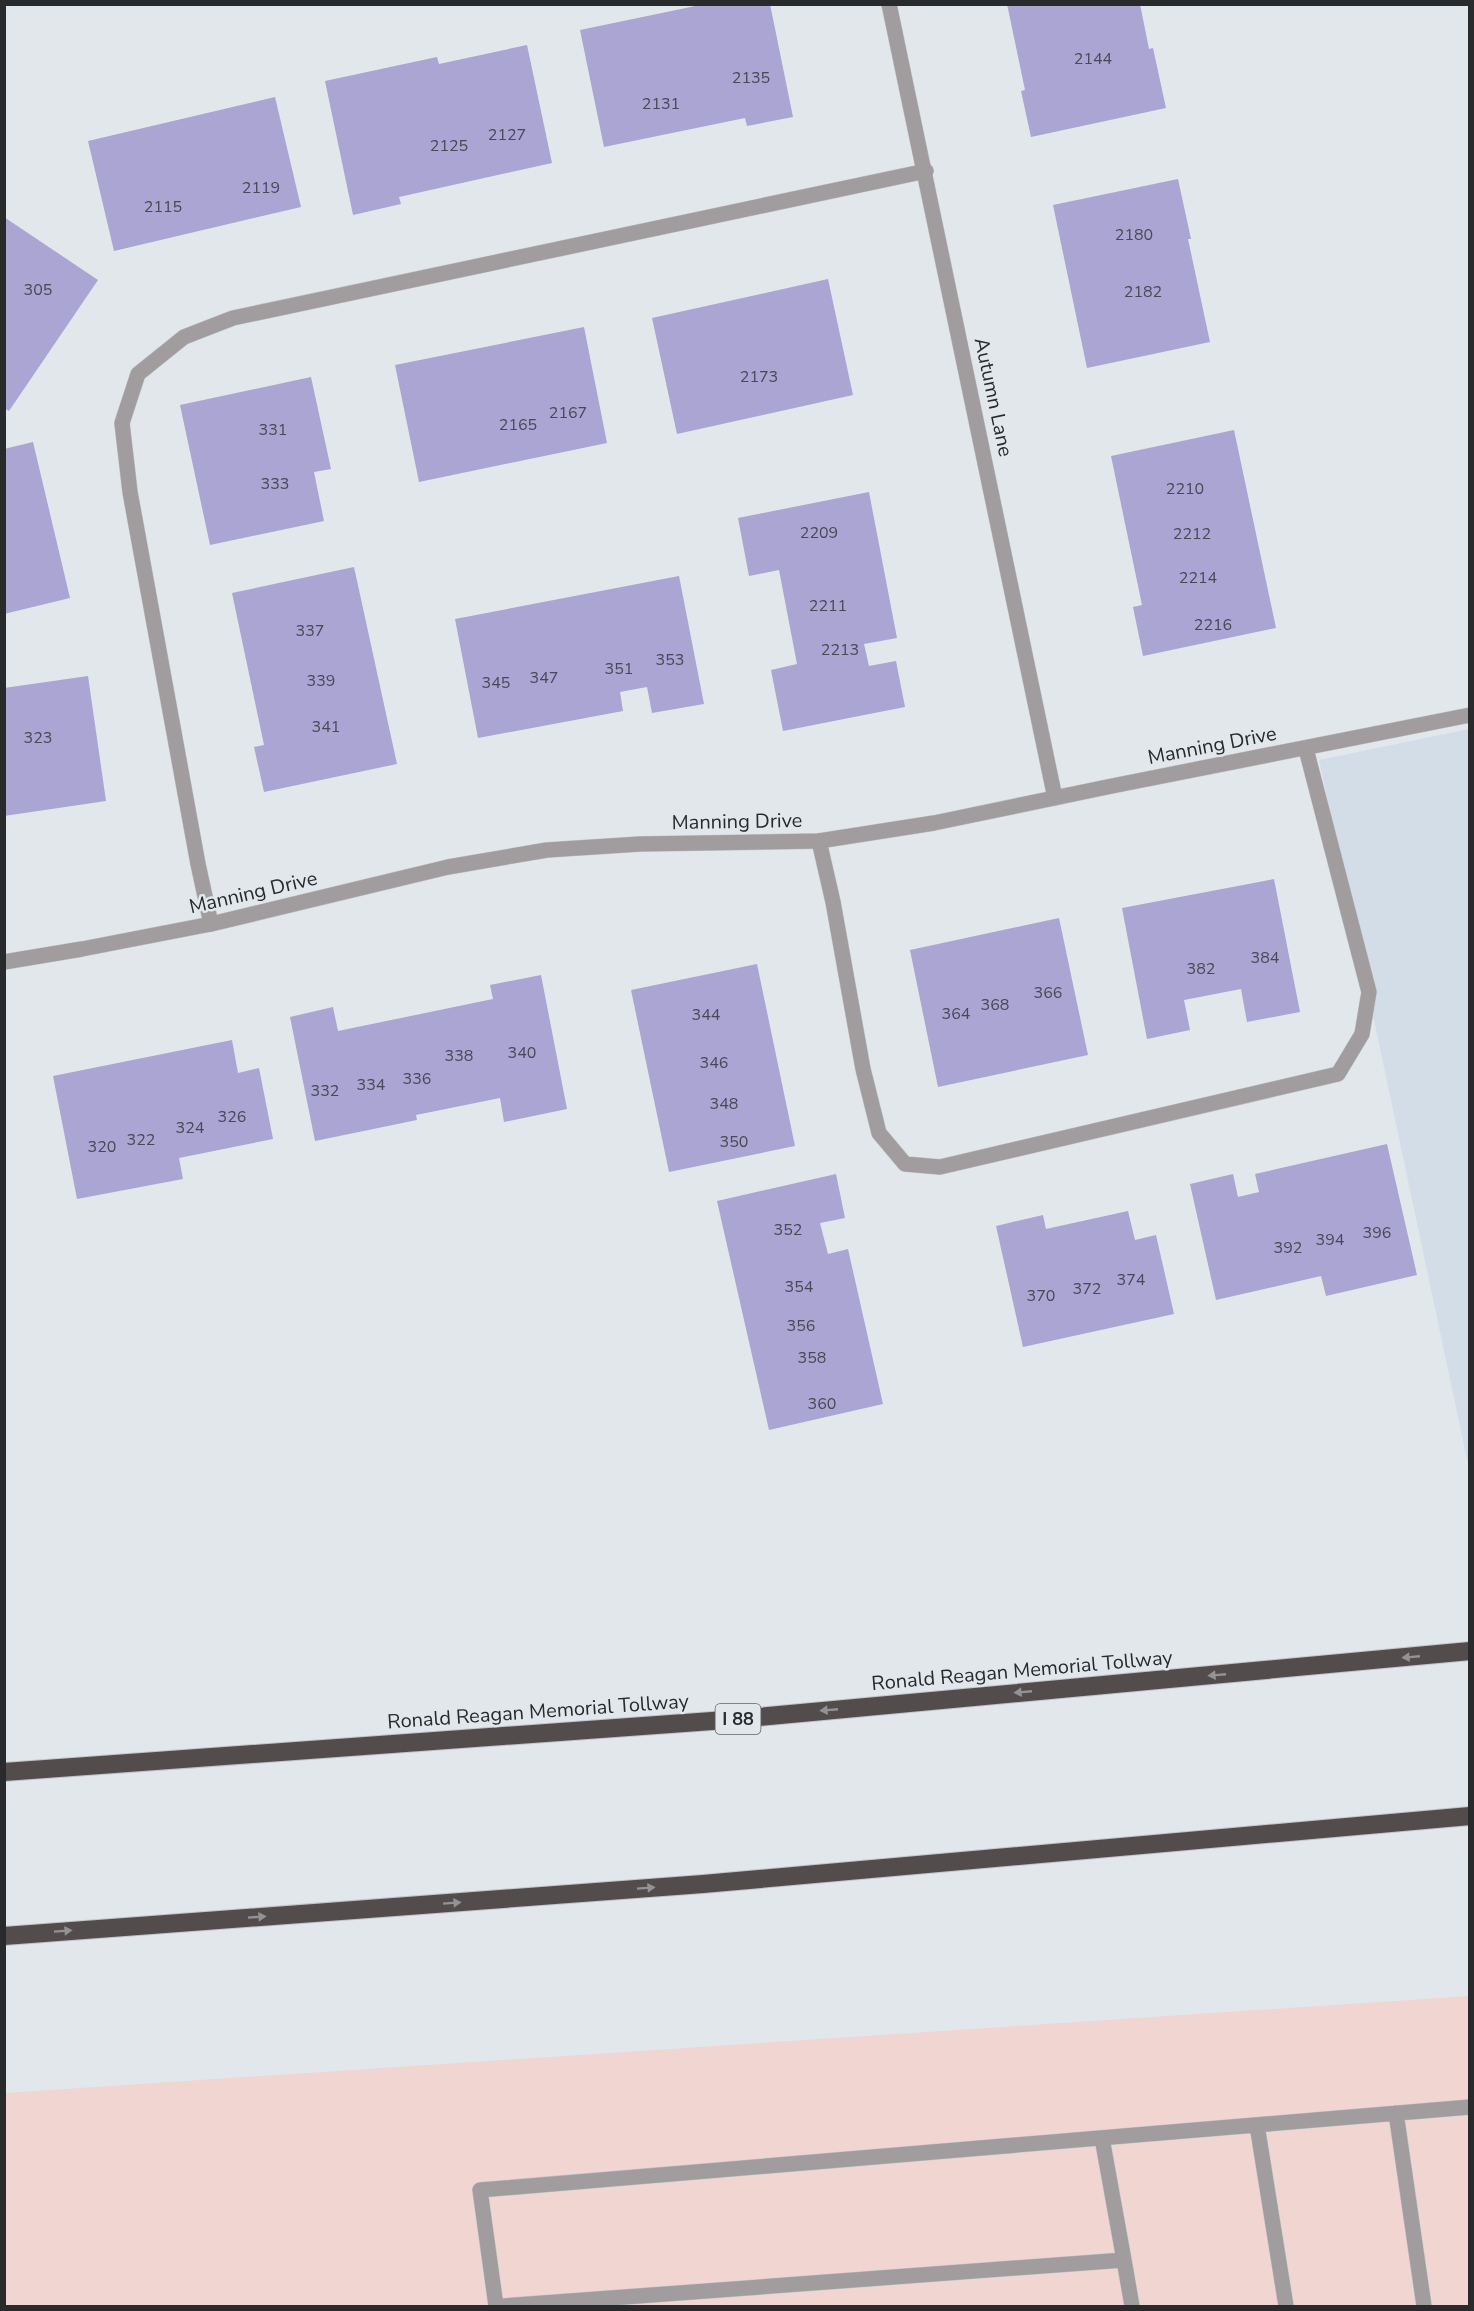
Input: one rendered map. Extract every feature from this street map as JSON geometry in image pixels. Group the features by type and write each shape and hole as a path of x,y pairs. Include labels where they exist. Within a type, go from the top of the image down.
{"highway":[{"name":"Ronald Reagan Memorial Tollway","path":"4,1772 726,1720 1470,1652"},
{"path":"4,1936 703,1884 1470,1816"}],"street":[{"name":"Autumn Lane","path":"890,4 1055,798"},
{"path":"211,924 130,492 122,423 138,374 184,337 233,318 926,171"},
{"name":"Manning Drive","path":"4,962 211,924 448,867 547,850 640,844 819,841 934,824 1470,715"},
{"path":"819,841 833,902 863,1069 879,1134 905,1164 940,1167 1338,1074 1362,1034 1369,992 1306,749"},
{"path":"496,2307 480,2190 1470,2107"},
{"path":"1396,2113 1424,2307"},
{"path":"1257,2125 1286,2307"},
{"path":"1102,2138 1132,2307"},
{"path":"503,2307 1124,2260"}],"shaded area":[{"path":"1469,729 1469,1469 1319,760"},
{"path":"1469,1996 1469,2306 5,2306 5,2093"}],"building":[{"path":"705,4 770,4 793,117 747,126 745,118 604,147 580,30"},
{"path":"1007,4 1140,4 1149,49 1153,48 1166,108 1031,137 1021,91 1025,90"},
{"path":"527,45 552,163 399,197 401,204 353,215 325,81 437,57 439,64"},
{"path":"275,97 301,207 114,251 88,141"},
{"path":"1178,179 1210,342 1087,368 1053,205"},
{"path":"4,217 98,280 9,411 4,408"},
{"path":"828,279 853,395 677,434 652,318"},
{"path":"584,327 607,443 419,482 395,365"},
{"path":"311,377 331,469 314,472 324,521 210,545 180,405"},
{"path":"1234,430 1276,628 1143,656 1133,607 1142,605 1111,456"},
{"path":"33,442 70,598 4,614 4,449"},
{"path":"869,492 897,638 864,644 869,666 896,661 905,707 783,731 771,670 797,664 779,570 749,576 738,518"},
{"path":"354,567 397,764 264,792 254,747 264,745 232,593"},
{"path":"679,576 704,704 652,713 647,687 620,692 623,711 478,738 455,619"},
{"path":"88,676 106,801 4,816 4,688"},
{"path":"1274,879 1300,1012 1247,1022 1241,989 1184,1000 1190,1030 1147,1039 1122,908"},
{"path":"1059,918 1088,1055 938,1087 910,950"},
{"path":"757,964 795,1146 669,1172 631,990"},
{"path":"541,975 567,1109 504,1122 500,1098 416,1115 417,1120 315,1141 290,1017 333,1007 338,1031 493,999 490,985"},
{"path":"232,1040 238,1073 259,1068 273,1139 179,1158 183,1179 77,1199 53,1076"},
{"path":"1387,1144 1417,1275 1326,1296 1321,1276 1216,1300 1190,1184 1233,1174 1238,1197 1259,1192 1255,1174"},
{"path":"836,1174 845,1218 820,1223 828,1254 848,1249 883,1404 769,1430 717,1201"},
{"path":"1128,1211 1135,1240 1156,1235 1174,1314 1023,1347 996,1226 1043,1215 1046,1229"}]}
